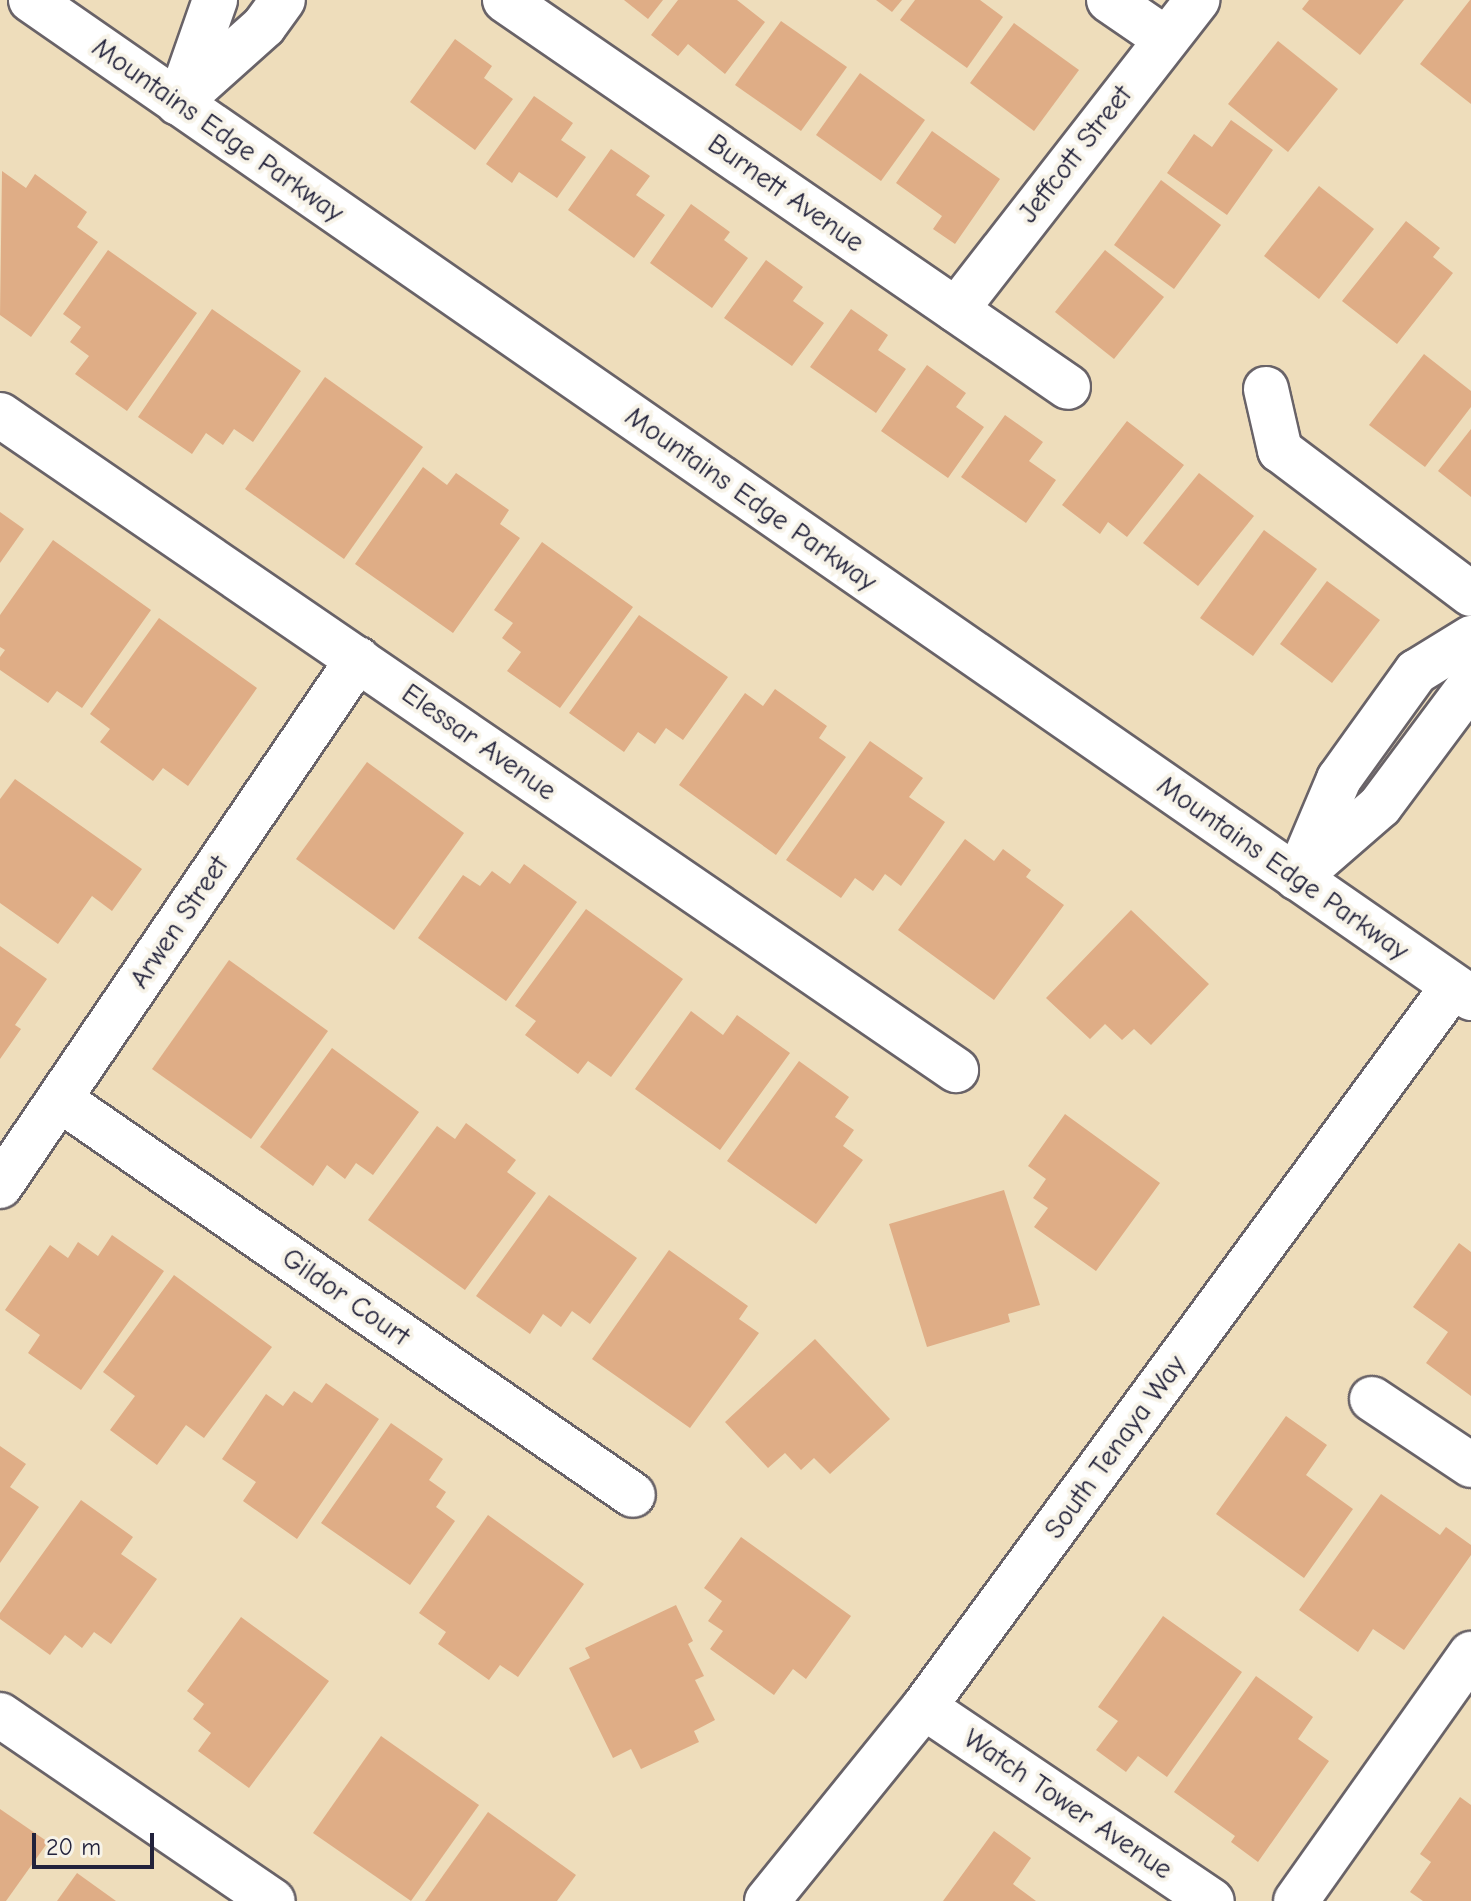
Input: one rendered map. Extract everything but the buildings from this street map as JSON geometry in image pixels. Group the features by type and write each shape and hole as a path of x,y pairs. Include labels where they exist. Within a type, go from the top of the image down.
{"street":[{"name":"Mountains Edge Parkway","path":"31,0 1462,992"},
{"path":"178,103 215,0"},
{"path":"178,103 264,26 283,0"},
{"name":"Burnett Avenue","path":"505,0 1068,387"},
{"path":"1109,0 1166,39"},
{"name":"Jeffcott Street","path":"956,310 1197,0"},
{"path":"1266,389 1280,450 1471,594"},
{"name":"Elessar Avenue","path":"0,415 956,1070"},
{"path":"1297,878 1339,779 1416,672 1471,638"},
{"name":"Arwen Street","path":"0,1186 358,659"},
{"path":"1297,878 1380,806 1471,684"},
{"path":"1385,716 1426,745"},
{"name":"South Tenaya Way","path":"767,1901 924,1707 1462,992"},
{"name":"Gildor Court","path":"59,1099 633,1495"},
{"path":"1372,1399 1471,1465"},
{"path":"1296,1901 1471,1654"},
{"name":"Watch Tower Avenue","path":"924,1707 1212,1901"},
{"path":"0,1715 273,1901"}]}
